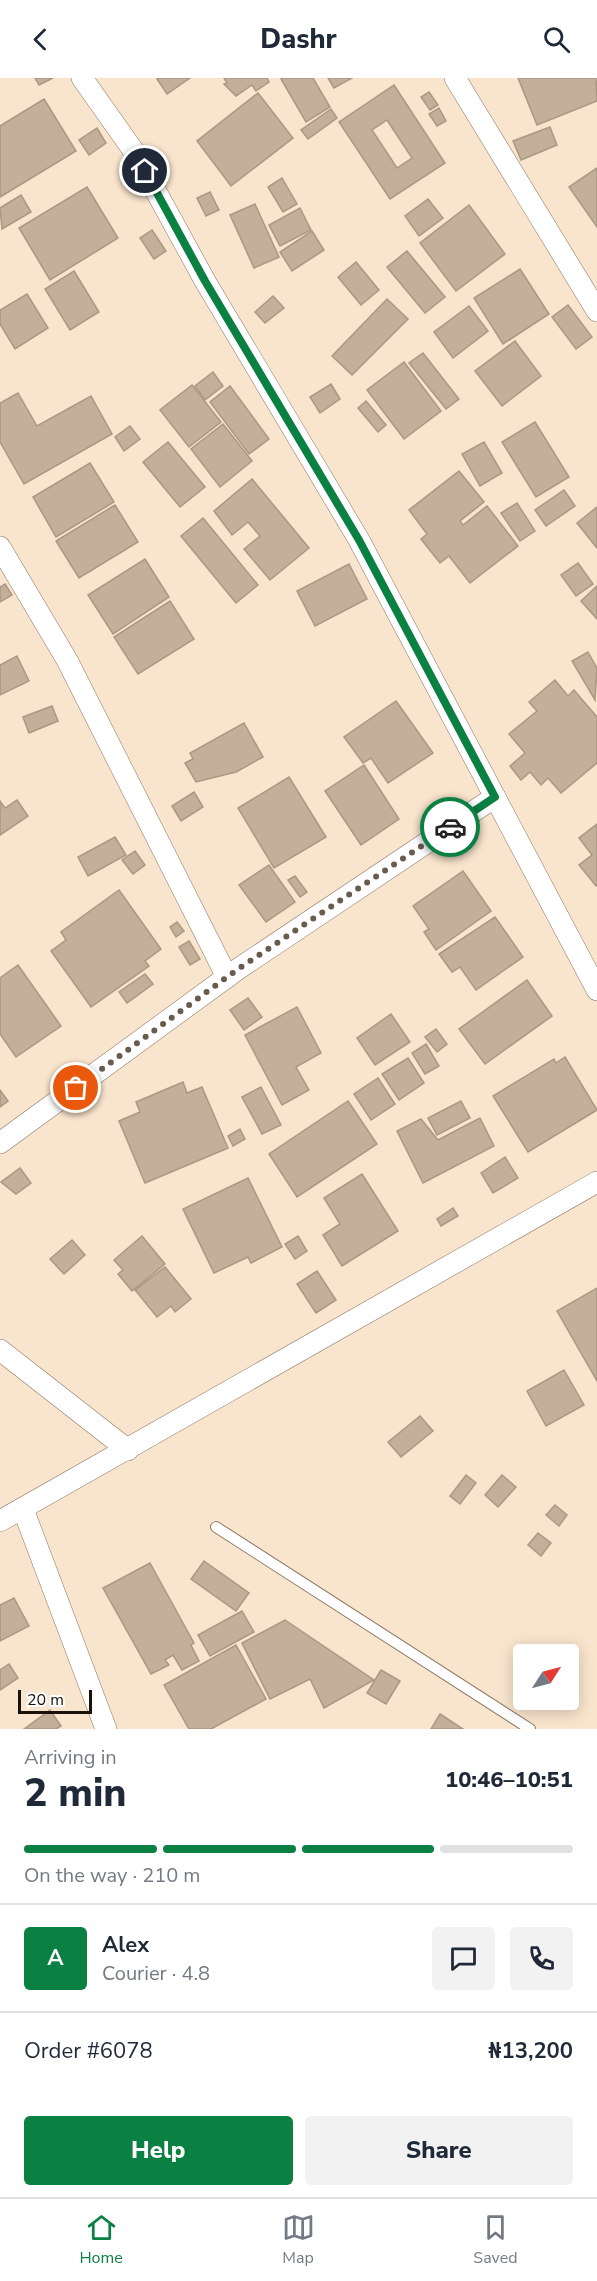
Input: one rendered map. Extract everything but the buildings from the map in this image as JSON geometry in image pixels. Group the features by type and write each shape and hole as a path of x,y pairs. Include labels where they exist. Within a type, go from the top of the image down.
{"street":[{"path":"82,78 135,153 205,281 359,540 597,990"},
{"path":"455,78 597,311"},
{"path":"0,546 67,660 227,977"},
{"path":"0,1143 227,977 495,797"},
{"path":"0,1521 597,1182"},
{"path":"0,1350 128,1450"},
{"path":"23,1509 106,1729"}],"lane":[{"path":"216,1527 530,1729"}],"way so far":[{"path":"76,1088 238,969 450,827"}],"route":[{"path":"145,171 205,281 359,540 495,797 450,827"}]}
